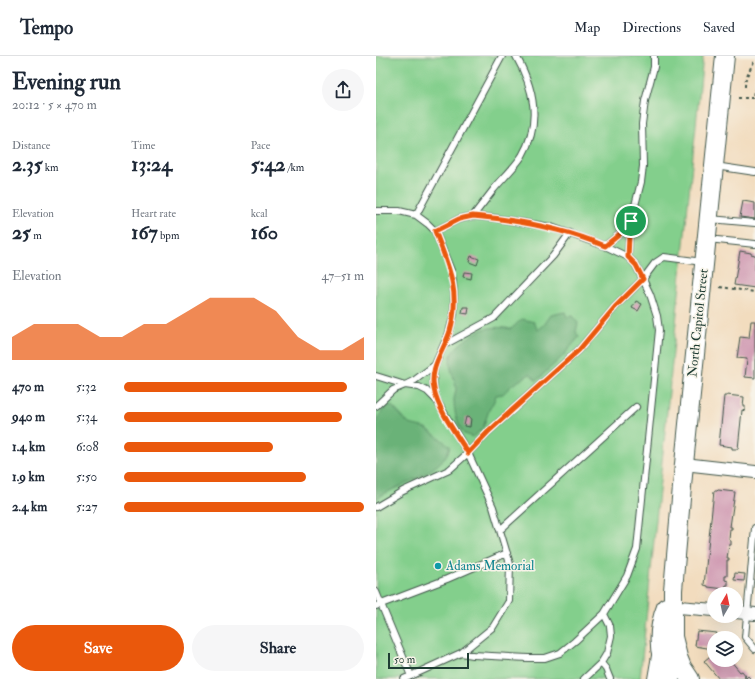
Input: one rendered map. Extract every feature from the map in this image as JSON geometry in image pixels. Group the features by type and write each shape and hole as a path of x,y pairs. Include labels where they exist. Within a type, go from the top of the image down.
{"main road":[{"name":"North Capitol Street","path":"671,600 725,56"},
{"path":"671,600 673,637 678,658 690,679"},
{"path":"671,600 662,617 660,632 660,650 664,667 671,679"}],"street":[{"path":"684,464 755,472"},
{"path":"671,600 707,608"},
{"path":"671,679 673,637"},
{"path":"654,679 660,650"}],"lane":[{"path":"416,215 502,56"},
{"path":"473,216 522,155 530,135 534,116 533,95 525,72 516,56"},
{"path":"628,257 631,221 641,182 643,166 642,124 645,101 654,67 654,56"},
{"path":"714,166 755,172"},
{"path":"376,212 399,211 416,215 428,224 435,231 452,273 454,314 449,333 435,366 433,374 433,388 437,401 468,453 493,507 510,564 509,602 493,627 461,654 404,679"},
{"path":"435,231 459,219 473,216 525,222 551,227 605,246 628,257 636,265 650,294 657,316 659,330 637,549 627,576 604,614 560,653 546,658 461,654"},
{"path":"708,219 755,223"},
{"path":"605,246 620,234 631,221"},
{"path":"444,346 494,318 553,256 570,233"},
{"path":"706,239 755,244"},
{"path":"376,507 403,491 449,470 488,432 579,350 615,307 643,279 655,263 664,257 704,262"},
{"path":"376,406 393,390 415,380 435,366"},
{"path":"376,376 427,391 437,401"},
{"path":"500,530 636,407"},
{"path":"755,528 745,637 755,649"},
{"path":"378,605 447,579 507,553"},
{"path":"376,592 378,605 411,676"},
{"path":"584,679 601,663 607,653 611,636 610,626 604,614"},
{"path":"601,663 606,669 610,679"}],"path":[{"path":"745,87 745,81 755,60"},
{"path":"738,98 753,98 754,89"},
{"path":"720,287 755,292"}],"green space":[{"path":"376,56 703,56 640,679 376,679"},
{"path":"565,312 567,317 572,316 578,323 576,332 579,337 562,357 536,381 530,374 512,385 503,394 496,395 483,428 473,437 464,434 459,426 455,413 454,399 456,387 450,364 451,356 456,348 470,336 484,329 511,329 522,319 534,322 538,330 544,325 551,315"},
{"path":"388,406 392,406 409,424 426,428 450,446 446,455 430,471 376,499 376,423 382,411"}],"building":[{"path":"743,201 755,203 755,219 740,217"},
{"path":"740,251 755,255 755,288 734,285"},
{"path":"471,256 479,259 477,265 469,262"},
{"path":"464,272 472,273 471,279 463,277"},
{"path":"636,301 642,304 638,311 632,308"},
{"path":"463,307 469,307 468,314 462,313"},
{"path":"751,321 755,321 755,378 745,377 747,359 737,358 740,337 749,338"},
{"path":"724,396 744,397 743,406 745,406 745,411 742,410 738,449 732,449 732,447 719,445"},
{"path":"466,417 471,418 470,427 464,426"},
{"path":"714,491 735,492 730,527 732,527 732,529 730,529 729,540 731,541 731,545 729,545 727,558 729,558 729,560 727,560 727,576 725,576 725,580 728,581 728,585 726,585 726,587 708,587 704,585"},
{"path":"735,573 745,574 744,581 734,580"},
{"path":"697,631 707,632 707,648 695,646"},
{"path":"709,667 736,667 740,672 742,671 746,676 744,677 746,678 748,676 751,679 719,679"}],"place":[{"name":"Adams Memorial","path":"438,566"}],"route":[{"path":"473,216 525,222 551,227 605,246 620,234 631,221 628,257 636,265 643,279 615,307 579,350 488,432 468,453 437,401 433,388 433,374 435,366 449,333 454,314 452,273 435,231 459,219 473,216"}]}
